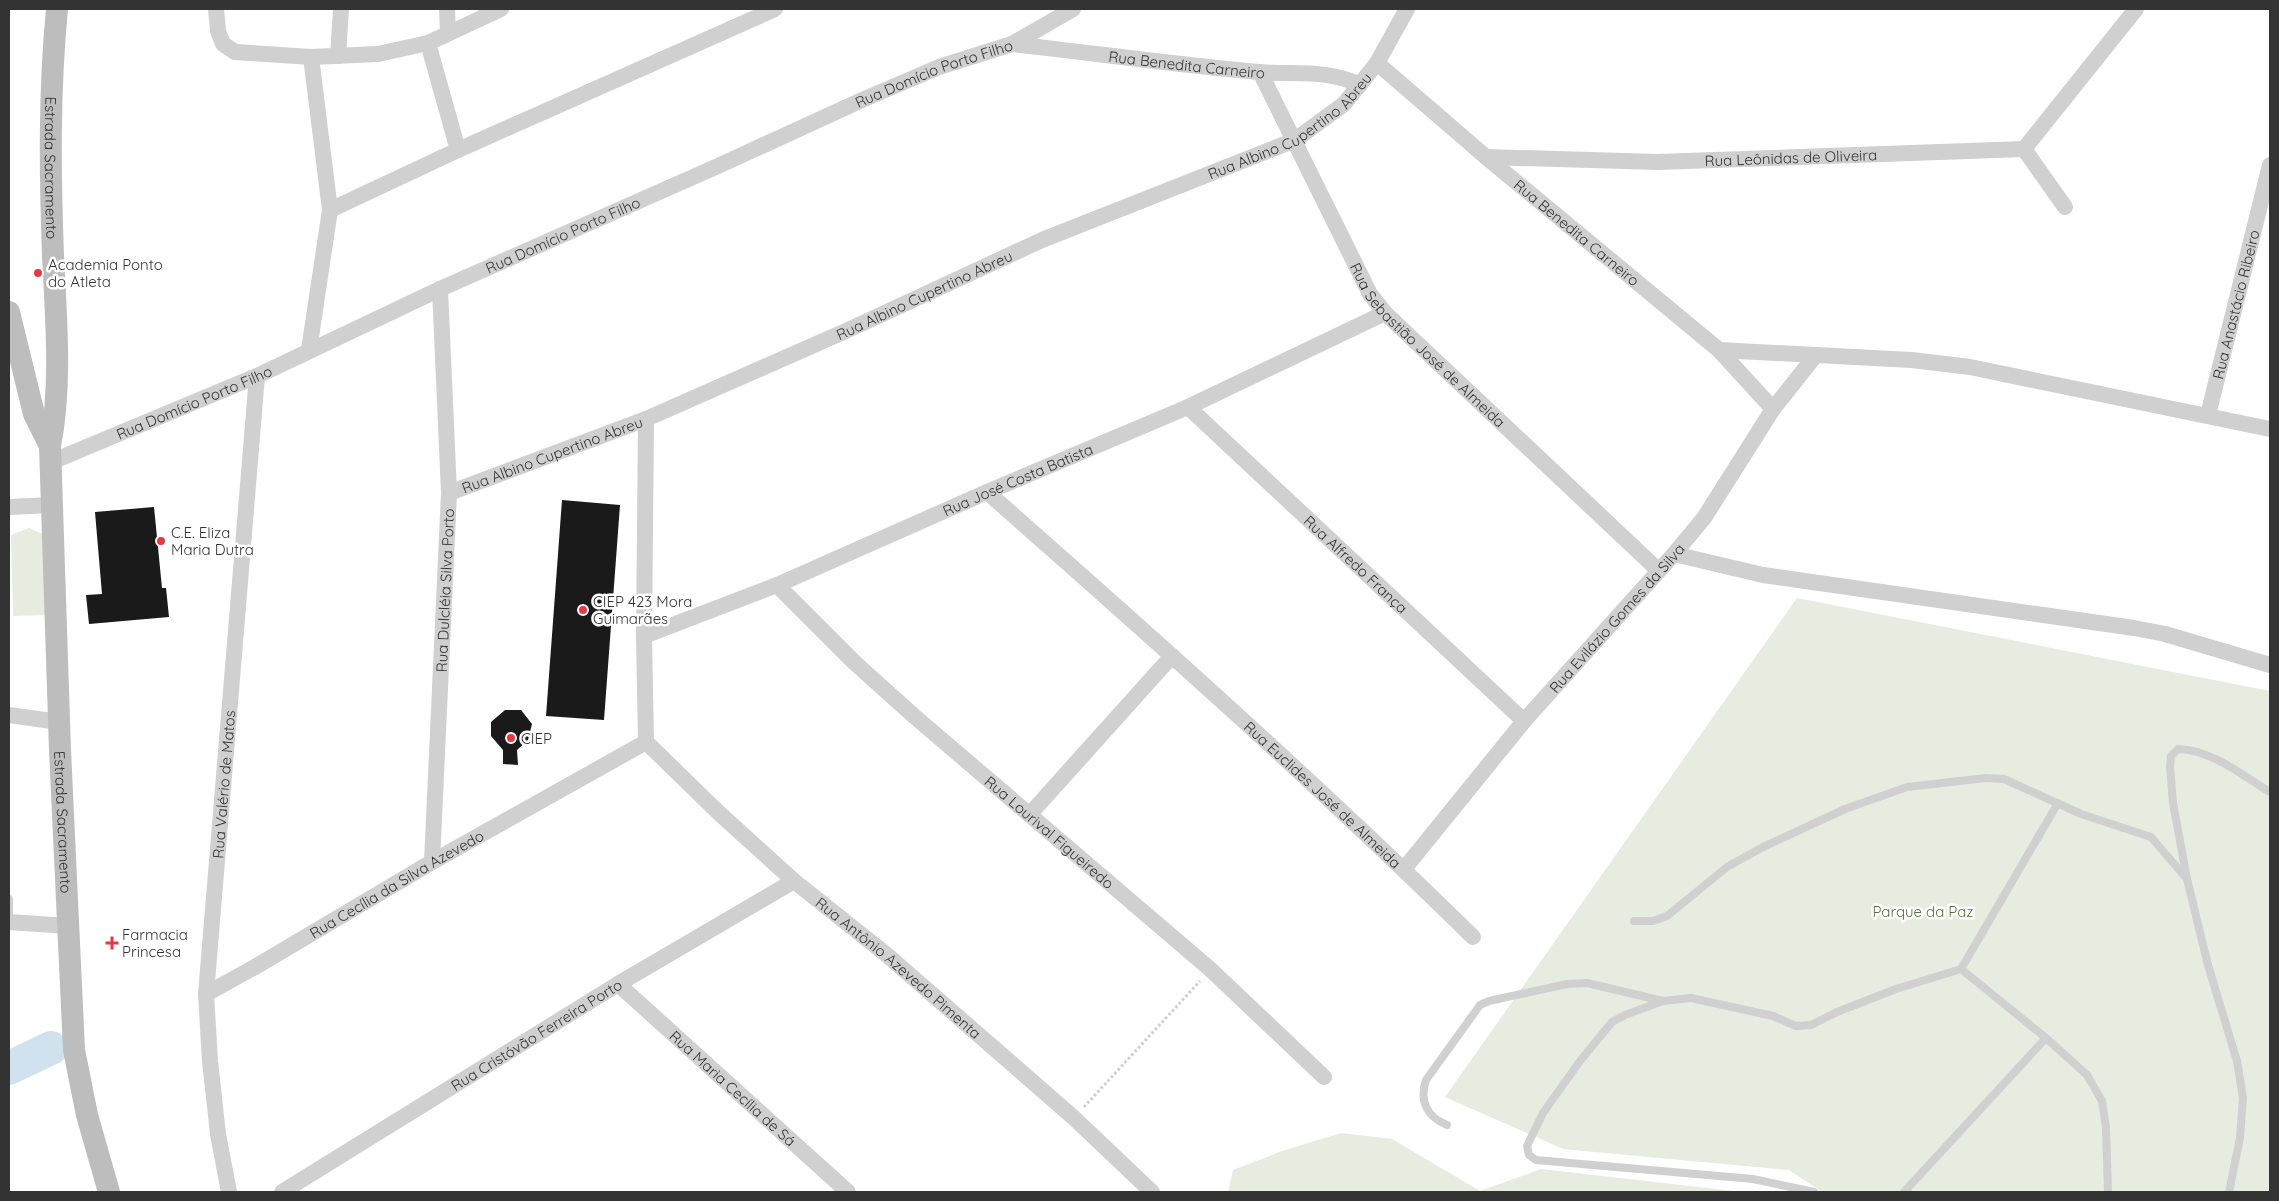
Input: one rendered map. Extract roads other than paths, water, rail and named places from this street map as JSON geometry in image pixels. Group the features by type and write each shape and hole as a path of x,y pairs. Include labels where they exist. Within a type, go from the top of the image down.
{"main road":[{"name":"Estrada Sacramento","path":"57,9 51,70 56,415 51,454 51,505 59,722 74,1050 87,1115 109,1192"},
{"name":"Estrada Sacramento","path":"9,312 34,414 51,454"}],"street":[{"path":"216,9 218,31 223,44 235,52 250,55 311,57 378,54 428,43 448,32 501,9"},
{"path":"338,56 341,9"},
{"path":"447,9 448,32"},
{"path":"330,210 458,150 775,9"},
{"name":"Rua Domício Porto Filho","path":"51,454 257,376 440,289 939,67 1012,44 1073,9"},
{"name":"Rua Albino Cupertino Abreu","path":"449,493 646,419 848,330 1042,240 1295,140 1344,104 1376,63 1408,9"},
{"path":"2065,207 2024,149 2136,9"},
{"path":"428,43 458,150"},
{"name":"Rua Benedita Carneiro","path":"1012,44 1260,72 1332,75 1345,77 1360,85"},
{"path":"309,350 330,210 311,57"},
{"name":"Rua Benedita Carneiro","path":"1376,63 1718,350 1773,409"},
{"name":"Rua Sebastião José de Almeida","path":"1260,72 1295,140 1361,279 1385,313 1658,570"},
{"name":"Rua Leônidas de Oliveira","path":"1486,157 1657,162 2024,149"},
{"name":"Rua Anastácio Ribeiro","path":"2208,415 2270,166"},
{"name":"Rua Dulcléia Silva Porto","path":"432,862 449,493 440,289"},
{"name":"Rua José Costa Batista","path":"644,636 777,585 987,492 1188,408 1385,313"},
{"path":"1718,350 1912,360 1970,367 2270,429"},
{"name":"Rua Evilázio Gomes da Silva","path":"1404,869 1524,721 1704,518 1773,409 1815,356"},
{"name":"Rua Valério de Matos","path":"229,1192 218,1134 210,1061 206,994 257,376"},
{"name":"Rua Alfredo França","path":"1188,408 1524,721"},
{"path":"646,419 644,636 646,742"},
{"name":"Rua Euclides José de Almeida","path":"987,492 1172,656 1348,816 1473,937"},
{"path":"9,507 51,505"},
{"path":"1674,554 1764,575 2134,628 2165,634 2270,665"},
{"name":"Rua Lourival Figueiredo","path":"777,585 855,663 914,716 1210,969 1324,1077"},
{"path":"1030,814 1172,656"},
{"path":"9,715 59,722"},
{"name":"Rua Cecília da Silva Azevedo","path":"206,994 256,967 432,862 646,742"},
{"name":"Rua Antônio Azevedo Pimenta","path":"646,742 719,813 794,881 887,955 1074,1118 1152,1192"},
{"name":"Rua Cristóvão Ferreira Porto","path":"282,1192 618,984 794,881"},
{"path":"9,922 68,926"},
{"name":"Rua Maria Cecília de Sá","path":"618,984 848,1192"}],"lane":[{"path":"2229,1192 2240,1138 2243,1098 2237,1061 2208,965 2187,878 2173,803 2170,767 2172,756 2178,749 2194,749 2217,760 2270,792"},
{"path":"1634,921 1653,921 1667,916 1728,867 1763,847 1845,809 1908,787 1978,779 2004,779 2081,814 2151,836 2187,878"},
{"path":"1814,1192 1753,1179 1536,1160 1528,1155 1527,1146 1543,1113 1580,1061 1612,1022 1625,1014 1664,1001 1691,998 1709,1000 1773,1016 1796,1026 1811,1025 1837,1012 1896,989 1961,969 2058,803"},
{"path":"9,899 9,922"},
{"path":"1961,969 2046,1038 2087,1075 2102,1102 2106,1128 2108,1192"},
{"path":"1447,1125 1435,1120 1426,1106 1422,1091 1426,1080 1480,1005 1488,1000 1558,986 1587,983 1664,1001"},
{"path":"1904,1192 2046,1038"}],"waterway":[{"path":"9,1068 51,1048"}],"place":[{"name":"Academia Ponto do Atleta","path":"38,273"},
{"name":"C.E. Eliza Maria Dutra","path":"161,541"},
{"name":"CIEP 423 Mora Guimarães","path":"583,610"},
{"name":"CIEP","path":"511,738"},
{"name":"Farmacia Princesa","path":"112,943"}],"park label":[{"name":"Parque da Paz","path":"1923,911"}]}
